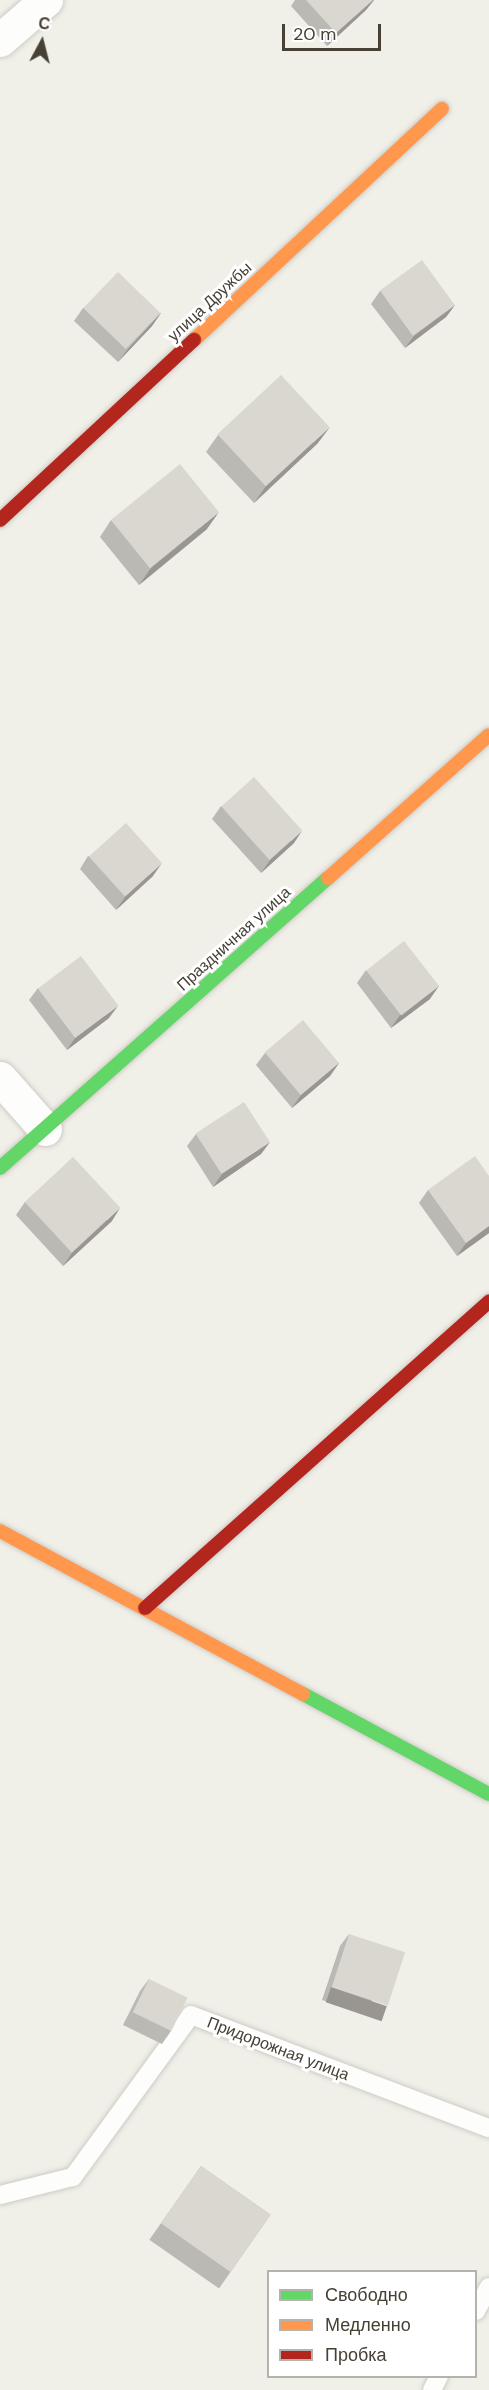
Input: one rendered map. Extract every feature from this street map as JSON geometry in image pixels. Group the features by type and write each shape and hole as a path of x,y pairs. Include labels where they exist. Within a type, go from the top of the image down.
{"street":[{"path":"0,40 46,0"},
{"name":"улица Дружбы","path":"0,520 441,109"},
{"name":"Праздничная улица","path":"0,1168 489,735"},
{"path":"0,1078 45,1129"},
{"path":"145,1608 489,1301"},
{"path":"0,1531 489,1794"}],"lane":[{"name":"Придорожная улица","path":"0,2195 74,2177 191,2015 489,2128"},
{"path":"477,2309 489,2287"}],"building":[{"path":"306,0 373,0 336,33"},
{"path":"422,260 455,305 413,336 380,291"},
{"path":"118,272 160,313 126,349 83,308"},
{"path":"281,375 329,427 266,486 217,434"},
{"path":"180,464 219,512 150,568 111,520"},
{"path":"254,777 302,831 269,860 221,806"},
{"path":"126,823 162,863 125,897 89,856"},
{"path":"404,941 439,986 401,1015 366,971"},
{"path":"81,956 118,1006 75,1038 38,988"},
{"path":"303,1020 339,1063 301,1095 265,1052"},
{"path":"244,1102 270,1142 221,1174 195,1134"},
{"path":"475,1156 489,1176 489,1226 466,1243 428,1190"},
{"path":"73,1157 120,1207 72,1252 25,1202"},
{"path":"349,1934 405,1952 388,2005 332,1987"},
{"path":"149,1979 188,1998 171,2031 133,2012"},
{"path":"201,2166 271,2215 230,2272 161,2223"}],"traffic: fast":[{"path":"0,1168 328,878"},
{"path":"303,1694 489,1794"}],"traffic: slow":[{"path":"194,340 442,109"},
{"path":"328,878 489,735"},
{"path":"0,1531 303,1694"}],"traffic: jam":[{"path":"0,520 194,340"},
{"path":"145,1608 489,1301"}]}
